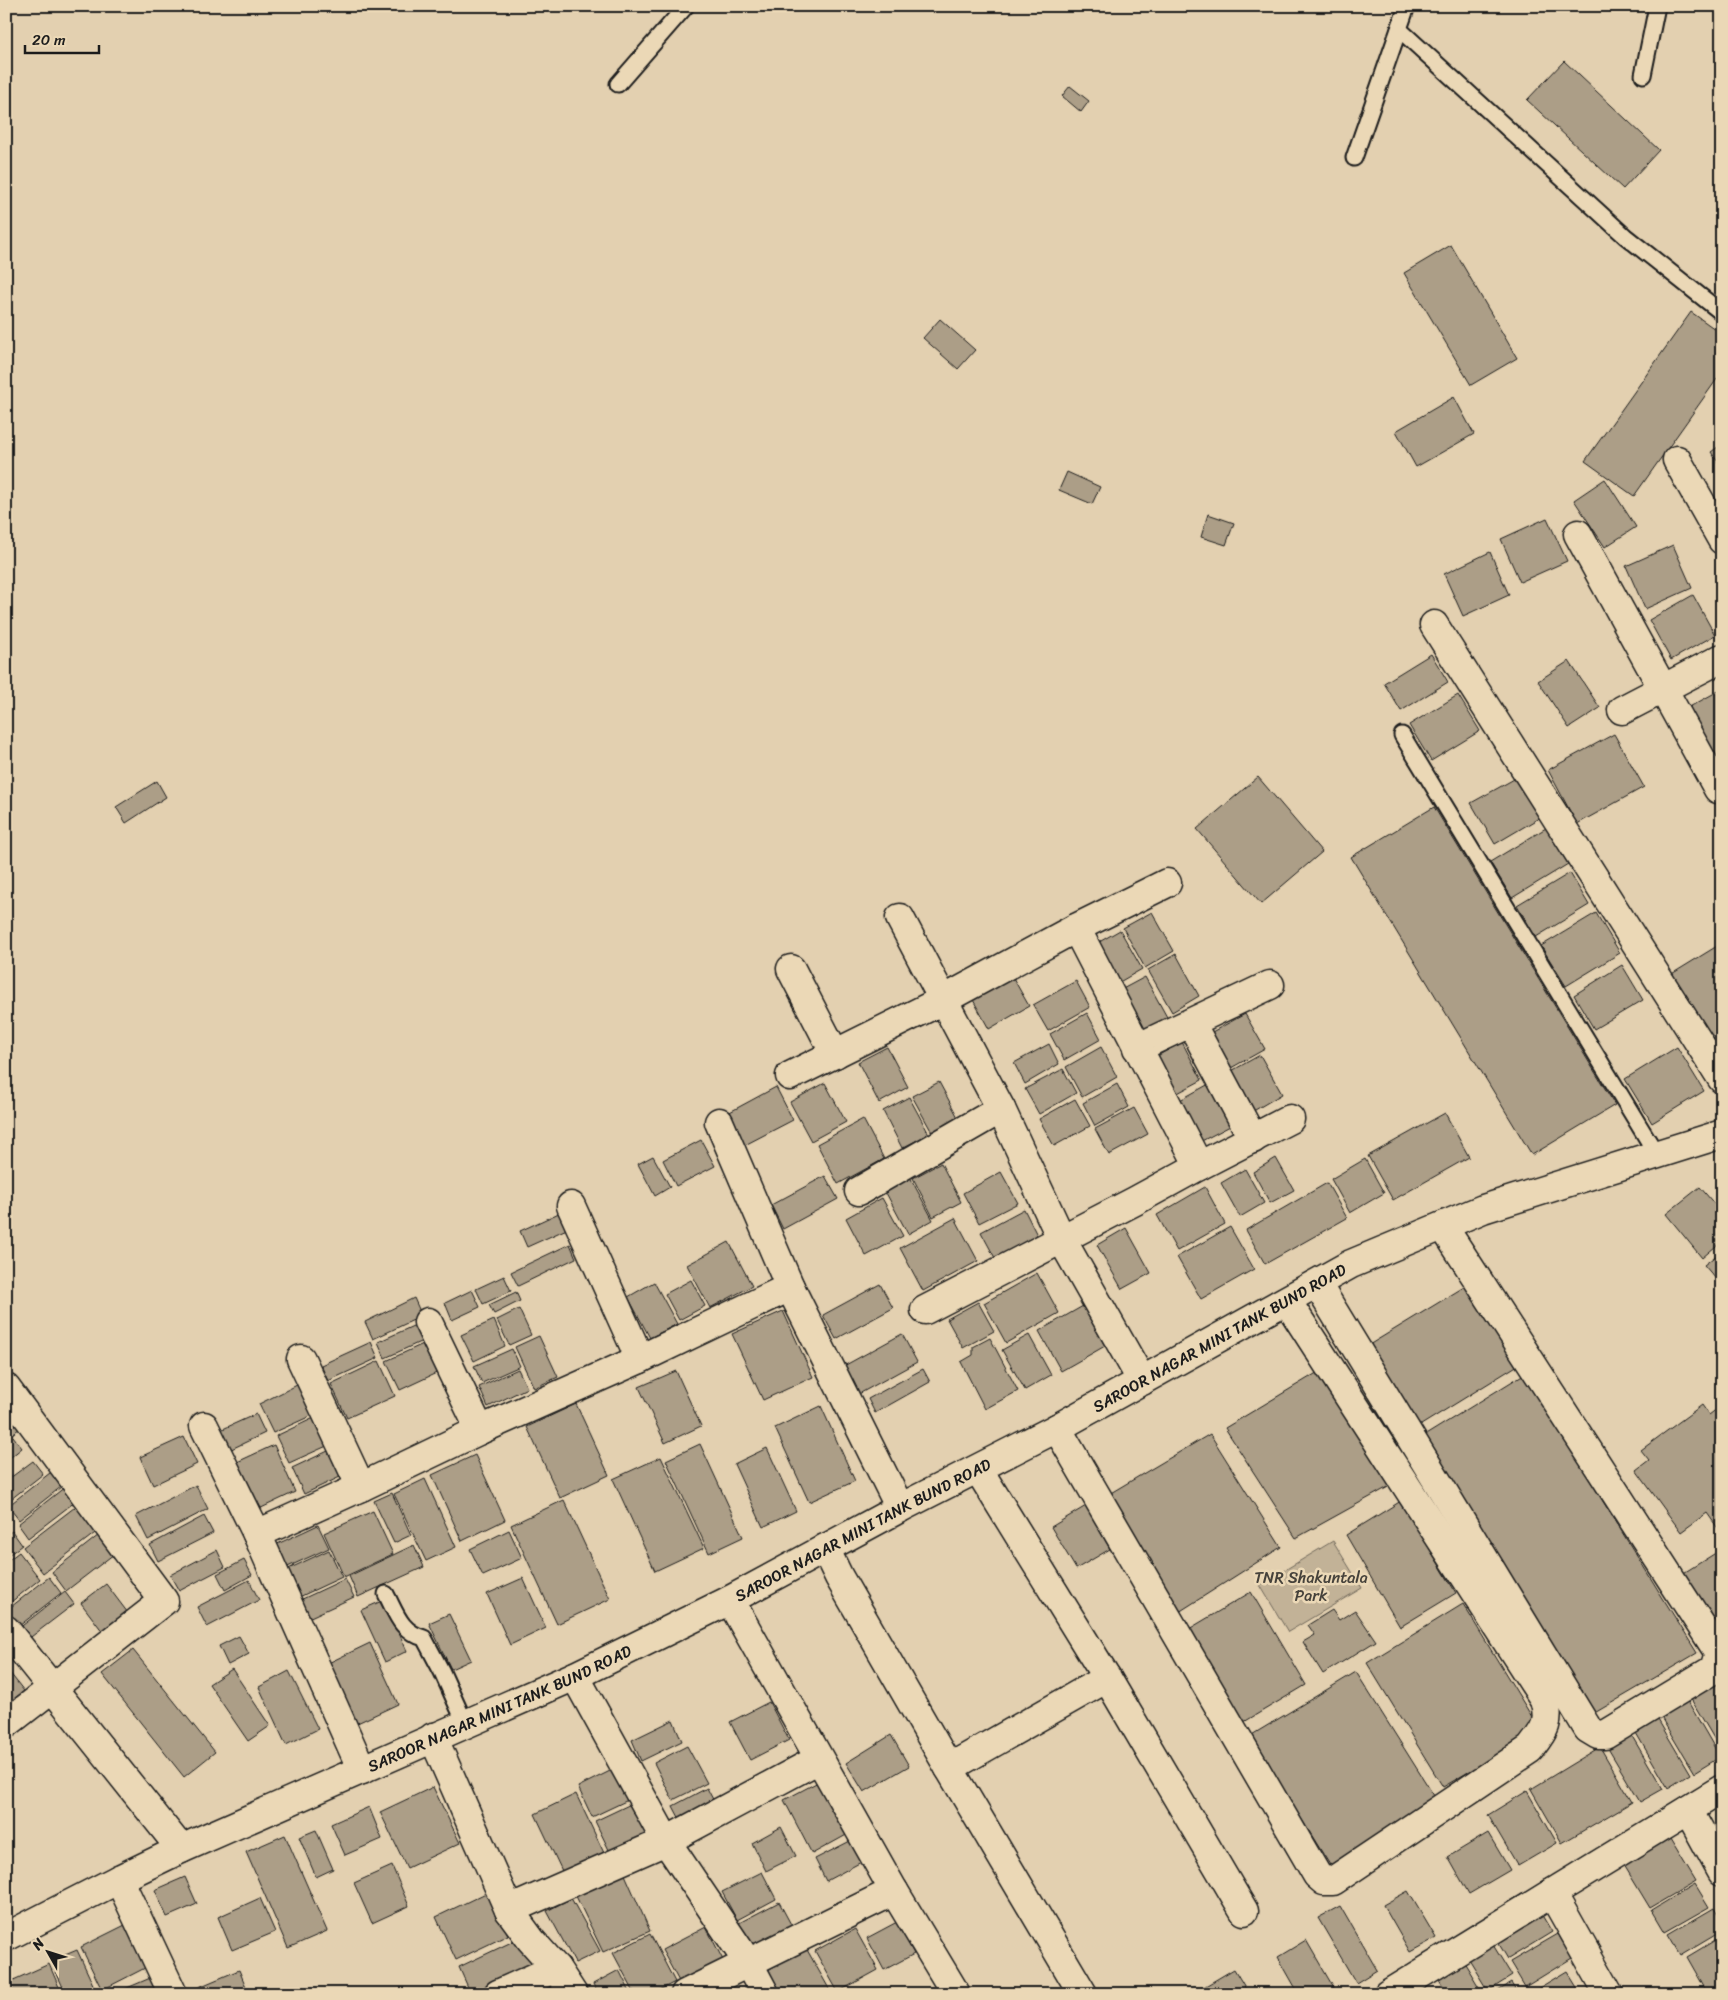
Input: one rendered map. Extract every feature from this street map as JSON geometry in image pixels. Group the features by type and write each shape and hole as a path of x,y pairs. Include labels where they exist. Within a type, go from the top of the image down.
{"street":[{"path":"1677,460 1722,540"},
{"path":"1578,534 1718,789"},
{"path":"1434,625 1722,1079"},
{"path":"1622,710 1722,658"},
{"path":"790,1076 943,1000 1076,928 1167,883"},
{"path":"900,918 1001,1109 1062,1238 1142,1381"},
{"path":"1076,928 1199,1166"},
{"path":"791,969 835,1054"},
{"path":"1137,1048 1270,984"},
{"path":"1191,1023 1253,1139"},
{"path":"859,1191 1001,1109"},
{"path":"925,1310 1290,1118"},
{"path":"719,1122 790,1287 900,1508"},
{"name":"SAROOR NAGAR MINI TANK BUND ROAD","path":"6,1937 119,1878 574,1676 730,1600 900,1508 1057,1428 1351,1264 1483,1209 1722,1134"},
{"path":"571,1206 640,1359"},
{"path":"1317,1284 1588,1729 1598,1735 1606,1735 1714,1669 1719,1653 1443,1226"},
{"path":"257,1534 480,1430 640,1359 790,1287"},
{"path":"1057,1428 1318,1875 1324,1880 1333,1881 1530,1749 1545,1730 1548,1713 1544,1699 1539,1691 1287,1300"},
{"path":"428,1322 480,1430"},
{"path":"301,1359 361,1487"},
{"path":"6,1388 164,1601 6,1724"},
{"path":"204,1426 257,1534 362,1770"},
{"path":"978,1469 1107,1678 1244,1912"},
{"path":"825,1548 839,1577 949,1768 1083,1994"},
{"path":"730,1600 894,1891 956,1994"},
{"path":"6,1630 182,1849"},
{"path":"574,1676 666,1841 749,1964 765,1994"},
{"path":"949,1768 1107,1678"},
{"path":"433,1737 509,1910 531,1940 556,1968 573,1994"},
{"path":"509,1910 666,1841 819,1759"},
{"path":"1388,1994 1416,1987 1552,1893 1722,1789"},
{"path":"1688,1810 1722,1872"},
{"path":"119,1878 173,1994"},
{"path":"685,1994 894,1891"},
{"path":"1552,1893 1609,1994"},
{"path":"498,1994 556,1968"}],"lane":[{"path":"618,84 686,6"},
{"path":"1354,158 1407,6"},
{"path":"1643,74 1658,6"},
{"path":"1399,29 1626,236 1722,313"},
{"path":"1402,735 1657,1155"},
{"path":"386,1594 404,1628 424,1638 465,1723"}],"green space":[{"name":"TNR Shakuntala Park","path":"1333,1541 1362,1588 1288,1632 1260,1585"}],"building":[{"path":"1564,61 1659,150 1623,189 1527,100"},
{"path":"1070,86 1089,101 1081,112 1062,96"},
{"path":"1451,245 1517,358 1471,385 1404,273"},
{"path":"1691,312 1722,334 1722,372 1634,496 1585,461"},
{"path":"940,319 975,350 958,369 923,338"},
{"path":"1454,397 1474,434 1416,467 1396,431"},
{"path":"1722,444 1722,468 1711,452"},
{"path":"1067,472 1100,487 1092,504 1059,490"},
{"path":"1605,479 1636,527 1605,547 1574,500"},
{"path":"1208,514 1234,523 1226,545 1201,537"},
{"path":"1547,518 1567,561 1520,582 1501,539"},
{"path":"1673,545 1692,588 1645,609 1626,566"},
{"path":"1490,552 1509,595 1463,616 1444,574"},
{"path":"1693,595 1715,635 1671,660 1649,620"},
{"path":"1431,654 1448,682 1401,711 1384,683"},
{"path":"1569,661 1600,708 1569,728 1538,681"},
{"path":"1722,689 1722,780 1684,710"},
{"path":"1458,695 1480,731 1431,761 1409,725"},
{"path":"1614,734 1644,787 1577,824 1548,770"},
{"path":"1258,777 1322,852 1261,904 1197,829"},
{"path":"1516,778 1539,818 1495,844 1471,803"},
{"path":"157,781 166,797 126,823 116,807"},
{"path":"1434,807 1615,1105 1532,1155 1351,857"},
{"path":"1546,828 1568,864 1512,898 1490,862"},
{"path":"1570,873 1589,905 1536,937 1517,905"},
{"path":"1152,912 1174,951 1145,968 1123,928"},
{"path":"1596,913 1620,953 1566,986 1541,946"},
{"path":"1120,930 1142,969 1116,984 1094,945"},
{"path":"1722,943 1722,1059 1670,975"},
{"path":"1176,954 1199,996 1172,1012 1148,970"},
{"path":"1622,965 1643,1000 1594,1029 1574,995"},
{"path":"1012,976 1029,1006 989,1029 972,998"},
{"path":"1145,977 1168,1019 1141,1034 1117,992"},
{"path":"1076,981 1090,1007 1048,1031 1033,1005"},
{"path":"1087,1013 1101,1039 1064,1060 1050,1034"},
{"path":"1245,1014 1265,1049 1231,1068 1212,1032"},
{"path":"1182,1042 1202,1080 1172,1096 1152,1059"},
{"path":"1049,1044 1059,1064 1025,1084 1014,1063"},
{"path":"887,1047 908,1087 879,1103 858,1062"},
{"path":"1101,1047 1117,1077 1082,1097 1066,1067"},
{"path":"1677,1047 1704,1091 1652,1123 1625,1079"},
{"path":"1260,1055 1282,1094 1250,1113 1228,1073"},
{"path":"1063,1069 1076,1093 1039,1114 1025,1089"},
{"path":"939,1082 960,1121 934,1136 912,1096"},
{"path":"825,1083 846,1122 811,1141 790,1102"},
{"path":"1117,1084 1129,1107 1095,1126 1083,1103"},
{"path":"1209,1084 1232,1125 1194,1145 1171,1105"},
{"path":"776,1087 793,1120 743,1146 726,1114"},
{"path":"909,1097 929,1134 902,1148 883,1111"},
{"path":"1075,1099 1090,1126 1054,1146 1039,1119"},
{"path":"1134,1108 1148,1134 1109,1155 1095,1129"},
{"path":"1445,1113 1469,1157 1393,1200 1368,1156"},
{"path":"863,1119 884,1159 838,1184 817,1144"},
{"path":"701,1140 715,1166 676,1186 663,1160"},
{"path":"653,1156 670,1187 655,1196 638,1164"},
{"path":"1276,1158 1294,1190 1270,1203 1253,1172"},
{"path":"1365,1159 1384,1193 1350,1213 1331,1179"},
{"path":"941,1163 961,1202 933,1217 913,1178"},
{"path":"1245,1169 1264,1203 1240,1217 1221,1183"},
{"path":"1001,1172 1018,1203 979,1223 963,1193"},
{"path":"825,1176 838,1199 783,1229 771,1205"},
{"path":"910,1177 933,1220 908,1234 885,1191"},
{"path":"1327,1183 1347,1218 1265,1264 1246,1230"},
{"path":"1205,1187 1225,1224 1177,1251 1157,1215"},
{"path":"1700,1187 1722,1213 1722,1241 1702,1258 1666,1214"},
{"path":"882,1198 903,1236 866,1256 846,1218"},
{"path":"1024,1209 1037,1235 995,1258 981,1232"},
{"path":"561,1212 569,1228 527,1247 520,1231"},
{"path":"955,1218 978,1261 923,1291 900,1248"},
{"path":"1230,1227 1254,1269 1201,1299 1177,1257"},
{"path":"1126,1228 1151,1273 1122,1289 1097,1245"},
{"path":"729,1242 752,1286 710,1308 687,1265"},
{"path":"570,1244 576,1258 518,1286 511,1272"},
{"path":"1722,1251 1722,1286 1704,1265"},
{"path":"1037,1273 1059,1313 1006,1343 984,1303"},
{"path":"504,1276 511,1291 483,1304 476,1289"},
{"path":"691,1280 705,1306 679,1320 665,1294"},
{"path":"654,1282 677,1324 650,1338 628,1297"},
{"path":"880,1284 893,1308 836,1339 823,1315"},
{"path":"1469,1284 1518,1365 1413,1430 1364,1348"},
{"path":"472,1290 480,1307 452,1320 445,1303"},
{"path":"516,1292 520,1301 494,1314 489,1305"},
{"path":"414,1298 422,1316 373,1339 365,1322"},
{"path":"978,1302 994,1331 963,1348 947,1319"},
{"path":"1083,1306 1105,1346 1061,1371 1039,1331"},
{"path":"519,1309 531,1335 509,1345 497,1320"},
{"path":"783,1311 813,1377 763,1400 732,1334"},
{"path":"494,1320 505,1346 474,1361 461,1335"},
{"path":"424,1321 431,1337 385,1358 378,1342"},
{"path":"902,1334 917,1362 857,1395 842,1367"},
{"path":"1029,1335 1051,1375 1025,1390 1002,1350"},
{"path":"539,1336 558,1377 534,1388 515,1347"},
{"path":"990,1338 1018,1391 985,1409 961,1362 973,1355 973,1347"},
{"path":"432,1340 445,1369 400,1390 386,1361"},
{"path":"371,1342 378,1358 328,1381 321,1365"},
{"path":"512,1349 520,1366 482,1383 474,1366"},
{"path":"379,1361 395,1396 347,1418 331,1384"},
{"path":"518,1369 527,1388 488,1407 479,1387"},
{"path":"923,1369 930,1382 875,1413 868,1399"},
{"path":"676,1371 701,1426 665,1443 639,1387"},
{"path":"1320,1371 1390,1486 1296,1538 1225,1428"},
{"path":"1524,1374 1697,1653 1586,1718 1416,1441"},
{"path":"301,1383 315,1414 273,1433 259,1404"},
{"path":"576,1404 609,1475 560,1498 527,1427"},
{"path":"1702,1405 1709,1415 1722,1405 1722,1534 1707,1513 1681,1532 1636,1470 1649,1460 1641,1450"},
{"path":"821,1406 855,1481 809,1502 775,1428"},
{"path":"8,1413 20,1428 6,1439 6,1414"},
{"path":"256,1414 265,1433 223,1453 214,1433"},
{"path":"316,1417 329,1445 289,1463 276,1436"},
{"path":"1210,1434 1281,1547 1179,1612 1109,1494"},
{"path":"13,1436 22,1448 6,1461 6,1442"},
{"path":"184,1437 197,1464 153,1485 140,1457"},
{"path":"700,1444 743,1537 709,1553 666,1460"},
{"path":"274,1445 295,1492 257,1510 235,1463"},
{"path":"767,1448 796,1511 763,1527 734,1464"},
{"path":"328,1451 340,1477 304,1494 292,1468"},
{"path":"475,1455 505,1520 462,1541 432,1475"},
{"path":"661,1457 704,1548 655,1571 613,1479"},
{"path":"33,1461 43,1474 6,1503 6,1481"},
{"path":"55,1469 66,1483 19,1520 8,1506"},
{"path":"425,1479 456,1547 426,1561 394,1494"},
{"path":"196,1485 208,1509 148,1540 136,1516"},
{"path":"65,1487 76,1501 28,1538 18,1524"},
{"path":"392,1493 411,1535 394,1543 374,1501"},
{"path":"564,1500 610,1599 557,1624 511,1525"},
{"path":"1401,1501 1456,1593 1400,1627 1346,1535"},
{"path":"79,1504 99,1530 43,1573 23,1547"},
{"path":"1086,1506 1110,1549 1076,1569 1051,1527"},
{"path":"373,1511 393,1554 344,1577 324,1533"},
{"path":"204,1516 213,1533 158,1561 150,1545"},
{"path":"318,1525 329,1548 281,1570 271,1547"},
{"path":"509,1530 522,1558 483,1576 470,1549"},
{"path":"12,1531 22,1545 6,1557 6,1535"},
{"path":"99,1535 114,1554 66,1591 52,1572"},
{"path":"414,1545 424,1567 358,1597 349,1576"},
{"path":"1722,1549 1722,1640 1682,1574"},
{"path":"217,1550 225,1567 179,1591 170,1575"},
{"path":"329,1550 342,1577 295,1599 282,1572"},
{"path":"19,1552 40,1579 6,1606 6,1562"},
{"path":"244,1560 252,1575 225,1590 217,1574"},
{"path":"49,1577 61,1593 19,1626 7,1610"},
{"path":"523,1578 546,1628 510,1645 487,1594"},
{"path":"345,1579 354,1597 304,1620 296,1602"},
{"path":"249,1580 259,1600 207,1627 197,1607"},
{"path":"106,1584 131,1617 106,1636 81,1603"},
{"path":"65,1592 74,1604 27,1640 18,1629"},
{"path":"1251,1592 1306,1685 1244,1722 1189,1629"},
{"path":"384,1600 407,1651 385,1662 361,1610"},
{"path":"1463,1604 1540,1730 1443,1787 1367,1663"},
{"path":"1332,1610 1339,1620 1355,1610 1376,1641 1323,1674 1303,1642 1315,1635 1308,1625"},
{"path":"449,1614 471,1660 451,1669 429,1623"},
{"path":"239,1636 249,1654 228,1665 219,1646"},
{"path":"370,1643 398,1704 351,1726 322,1666"},
{"path":"133,1650 215,1752 184,1777 102,1674"},
{"path":"6,1668 24,1691 6,1705"},
{"path":"232,1669 270,1726 248,1741 209,1684"},
{"path":"289,1671 318,1729 286,1745 259,1687"},
{"path":"1356,1672 1436,1799 1330,1865 1250,1736"},
{"path":"1722,1674 1722,1752 1688,1694"},
{"path":"1683,1693 1720,1757 1694,1773 1656,1709"},
{"path":"769,1702 789,1740 750,1760 730,1722"},
{"path":"1654,1713 1690,1774 1668,1788 1632,1726"},
{"path":"673,1720 682,1741 641,1761 632,1740"},
{"path":"1629,1731 1663,1789 1640,1802 1606,1745"},
{"path":"891,1735 909,1766 864,1792 846,1763"},
{"path":"687,1746 707,1783 673,1800 654,1763"},
{"path":"1600,1747 1632,1802 1562,1843 1531,1789"},
{"path":"614,1769 628,1800 592,1817 578,1787"},
{"path":"822,1780 850,1833 812,1854 784,1800"},
{"path":"433,1787 460,1843 407,1868 380,1812"},
{"path":"707,1788 717,1807 683,1825 673,1806"},
{"path":"1527,1791 1557,1843 1518,1866 1488,1815"},
{"path":"576,1794 604,1853 563,1873 535,1814"},
{"path":"633,1803 648,1834 610,1852 595,1821"},
{"path":"369,1807 382,1839 345,1855 331,1824"},
{"path":"781,1827 796,1856 766,1871 752,1843"},
{"path":"316,1830 333,1869 316,1877 299,1837"},
{"path":"1488,1833 1510,1870 1469,1894 1448,1857"},
{"path":"285,1835 327,1931 288,1948 246,1852"},
{"path":"1670,1838 1696,1881 1650,1908 1624,1865"},
{"path":"854,1839 865,1860 826,1881 815,1859"},
{"path":"392,1866 409,1906 372,1923 354,1883"},
{"path":"623,1870 650,1931 603,1952 575,1894"},
{"path":"762,1872 776,1899 737,1920 722,1892"},
{"path":"185,1877 197,1904 167,1917 155,1890"},
{"path":"1695,1884 1709,1907 1665,1932 1652,1910"},
{"path":"1408,1891 1436,1938 1410,1952 1383,1905"},
{"path":"488,1892 508,1935 456,1960 436,1917"},
{"path":"260,1898 275,1932 232,1950 218,1917"},
{"path":"571,1898 600,1951 575,1963 547,1911"},
{"path":"779,1902 794,1930 754,1951 739,1923"},
{"path":"1340,1906 1377,1970 1356,1983 1318,1918"},
{"path":"1537,1907 1552,1932 1508,1959 1493,1934"},
{"path":"1714,1908 1722,1922 1722,1930 1680,1955 1668,1935"},
{"path":"897,1922 914,1954 884,1970 867,1938"},
{"path":"125,1925 145,1968 102,1990 81,1947"},
{"path":"706,1927 724,1962 681,1985 662,1950"},
{"path":"855,1929 878,1970 838,1992 815,1951"},
{"path":"650,1934 675,1982 652,1994 635,1994 613,1953"},
{"path":"1558,1934 1572,1958 1525,1987 1510,1962"},
{"path":"1722,1936 1722,1990 1716,1994 1708,1994 1687,1957"},
{"path":"522,1937 536,1968 482,1994 471,1994 459,1967"},
{"path":"1306,1940 1335,1990 1329,1994 1299,1994 1278,1957"},
{"path":"1490,1940 1512,1976 1488,1991 1466,1955"},
{"path":"806,1948 832,1994 776,1994 764,1972"},
{"path":"77,1950 96,1991 90,1994 66,1994 51,1961"},
{"path":"1461,1957 1482,1992 1479,1994 1447,1994 1435,1973"},
{"path":"49,1964 62,1994 14,1994 9,1982"},
{"path":"1234,1969 1249,1994 1205,1994 1202,1988"},
{"path":"239,1970 249,1994 194,1994 192,1990"},
{"path":"619,1970 631,1994 598,1994 593,1984"},
{"path":"1567,1971 1581,1994 1529,1994"},
{"path":"557,1974 566,1994 516,1994"},
{"path":"155,1976 162,1994 113,1994"},
{"path":"6,1981 12,1994 6,1994"},
{"path":"1511,1983 1518,1994 1493,1994"}]}
